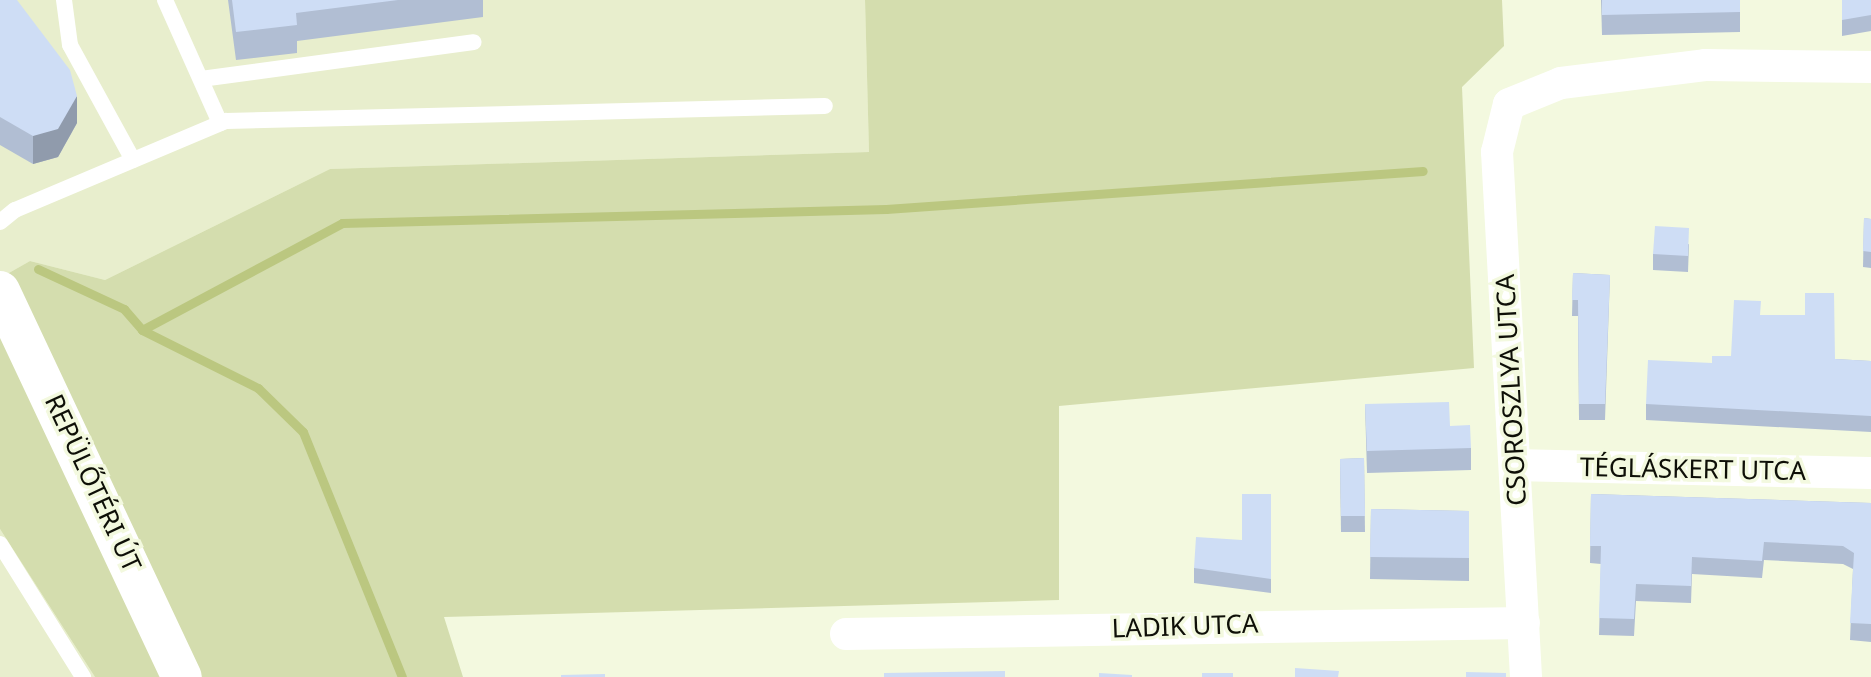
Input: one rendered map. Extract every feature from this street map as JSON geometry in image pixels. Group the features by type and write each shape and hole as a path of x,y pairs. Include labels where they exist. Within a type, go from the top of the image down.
{"street":[{"name":"CSOROSZLYA UTCA","path":"1526,677 1497,152 1509,104 1561,83 1705,65 1871,67"},
{"name":"REPÜLŐTÉRI ÚT","path":"0,291 182,677"},
{"name":"TÉGLÁSKERT UTCA","path":"1515,465 1871,473"},
{"name":"LADIK UTCA","path":"846,634 1524,623"}],"lane":[{"path":"64,0 70,45 107,101 133,160"},
{"path":"165,0 220,123"},
{"path":"201,79 473,42"},
{"path":"0,222 220,123 825,106"},
{"path":"0,544 83,677"}],"shaded area":[{"path":"0,0 865,0 869,152 330,169 105,280 30,261 0,278"},
{"path":"865,0 1502,0 1504,46 1462,87 1474,368 1059,406 1059,600 444,617 463,677 95,677 0,529 0,278 30,261 105,280 330,169 869,152"},
{"path":"0,529 95,677 0,677"}],"building":[{"path":"0,0 17,0 70,70 77,96 58,129 33,136 0,117"},
{"path":"232,0 398,0 296,13 297,25 236,32"},
{"path":"1602,0 1740,0 1740,12 1602,15"},
{"path":"1842,0 1871,0 1871,15 1842,20"},
{"path":"1864,218 1871,219 1871,252 1863,251"},
{"path":"1655,226 1689,228 1688,256 1653,254"},
{"path":"1573,273 1610,275 1605,404 1579,404 1578,300 1572,300"},
{"path":"1805,293 1834,293 1835,359 1871,361 1871,416 1646,404 1648,360 1712,363 1712,356 1731,356 1734,300 1761,301 1760,315 1805,315"},
{"path":"1449,402 1450,426 1470,425 1471,448 1367,451 1365,404"},
{"path":"1364,458 1365,516 1341,516 1340,459"},
{"path":"1242,494 1271,494 1271,579 1194,568 1196,537 1242,540"},
{"path":"1591,494 1871,503 1871,624 1850,623 1854,553 1843,546 1764,542 1762,561 1692,557 1691,586 1636,584 1634,619 1599,618 1601,546 1590,546"},
{"path":"1371,509 1469,511 1469,558 1370,557"},
{"path":"1295,668 1339,671 1338,677 1295,677"},
{"path":"1005,671 1005,677 884,677 884,673"},
{"path":"1466,672 1506,673 1506,677 1466,677"},
{"path":"1099,673 1132,675 1132,677 1099,677"},
{"path":"1202,673 1233,673 1233,677 1202,677"},
{"path":"605,674 605,677 561,677 561,675"}],"waterway":[{"path":"38,269 124,309 142,330 342,223 886,209 1423,171"},
{"path":"142,330 258,388 303,432 402,677"}]}
